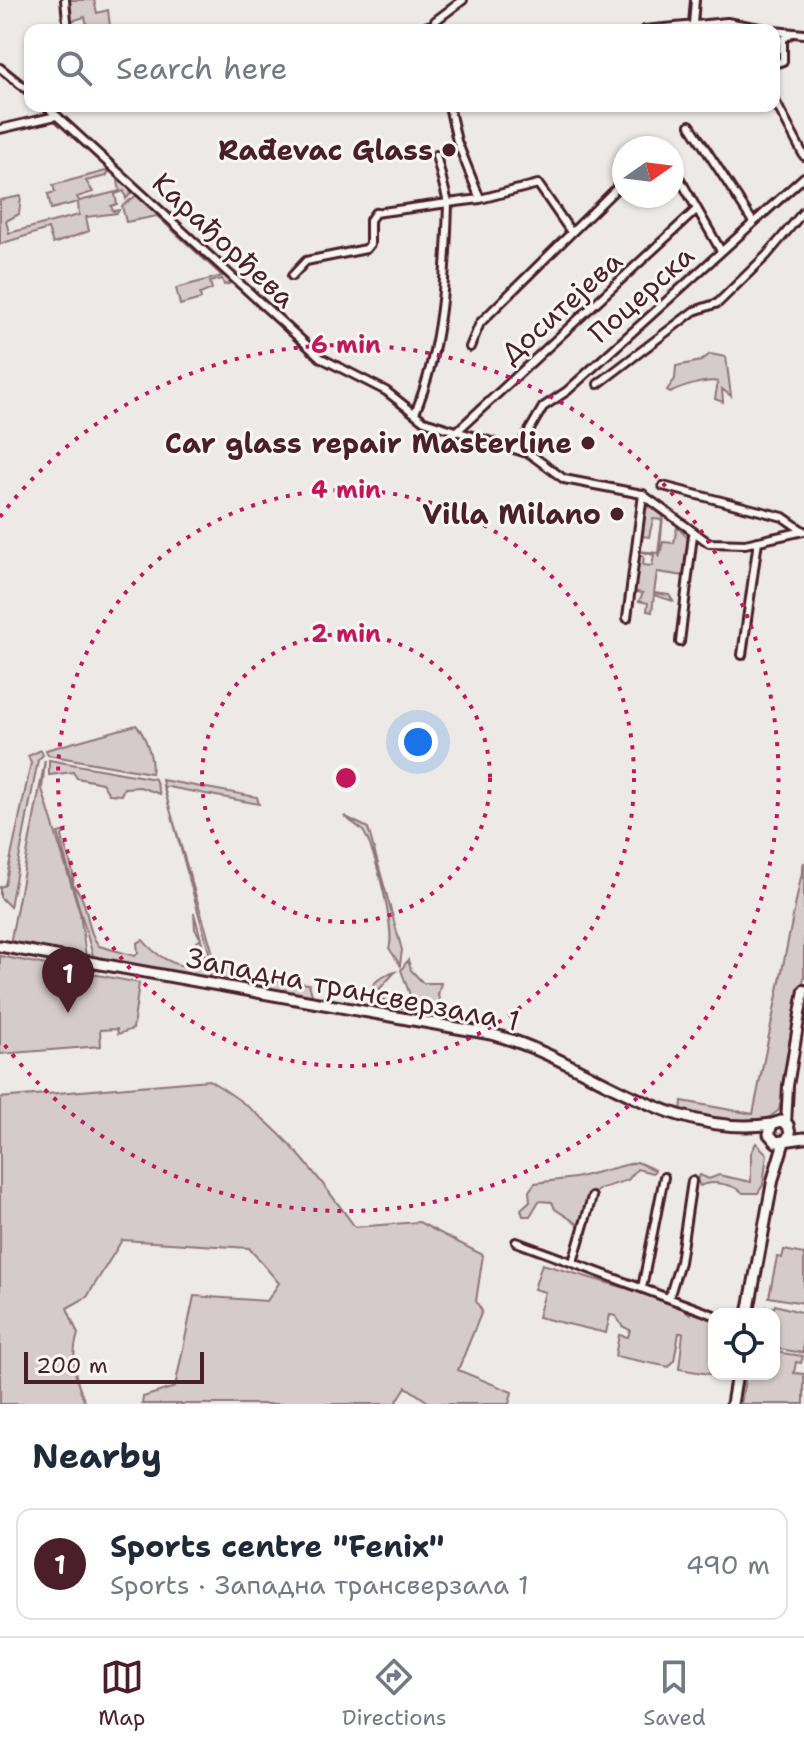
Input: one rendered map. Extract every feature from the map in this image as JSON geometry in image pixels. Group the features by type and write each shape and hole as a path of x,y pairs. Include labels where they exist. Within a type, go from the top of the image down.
{"main road":[{"name":"Западна трансверзала 1","path":"0,946 491,1034 536,1048 630,1098 657,1108 732,1124 785,1141"},
{"name":"Западна трансверзала 1","path":"732,1124 788,1125 804,1136"},
{"path":"773,1124 773,1179"},
{"path":"749,1308 773,1179 788,1125"},
{"path":"785,1141 804,1136"},
{"path":"732,1404 736,1380"}],"street":[{"path":"65,0 67,24"},
{"path":"436,24 463,0"},
{"path":"695,0 693,24 738,24"},
{"path":"780,32 804,34"},
{"path":"780,62 783,61 783,39 791,34"},
{"path":"0,68 24,87"},
{"path":"780,110 804,156"},
{"name":"Карађорђева","path":"52,112 321,358 386,391 415,413 455,433 518,450 542,460 564,479 643,494 693,535 717,545 758,541 804,531"},
{"path":"450,112 457,141 480,199"},
{"path":"0,129 56,116"},
{"path":"690,125 753,222"},
{"path":"415,413 424,388 443,290 448,203 436,155"},
{"name":"Поцерска","path":"518,450 543,407 572,387 804,177"},
{"path":"292,276 306,261 366,249 370,244 370,220 375,213 480,199 538,184 571,232"},
{"path":"684,189 721,251"},
{"path":"470,347 480,323 612,193"},
{"name":"Доситејева","path":"455,433 695,211"},
{"path":"598,384 694,311 718,303 767,255 804,211"},
{"path":"663,486 783,517 804,531"},
{"path":"627,618 643,494"},
{"path":"680,642 693,535"},
{"path":"742,655 758,541"},
{"path":"788,1125 788,1086 804,990"},
{"path":"773,1124 788,1086"},
{"path":"642,1288 664,1177"},
{"path":"669,1298 680,1262 692,1181"},
{"path":"573,1262 592,1197"},
{"path":"516,1242 708,1313"}],"shaded area":[{"path":"69,0 94,0 97,13 108,10 110,24 87,24 85,17 71,21"},
{"path":"110,170 106,176 86,181 93,192 77,197 79,201 120,191 118,181 121,180 133,191 126,199 124,191 115,194 117,204 111,206 113,211 119,210 117,213 86,217 89,231 53,244 48,229 0,244 0,200 21,196 19,214 6,221 9,233 79,215 78,202 51,209 48,194 55,192 53,185"},
{"path":"137,195 233,283 224,285 222,279 210,282 212,289 200,294 201,299 180,305 176,288 222,276 157,216 126,222 122,206"},
{"path":"710,354 726,357 731,396 722,389 723,402 715,399 718,382 714,381 670,393 667,390 675,379 676,366 701,361"},
{"path":"650,505 663,516 659,558 663,542 674,543 677,527 689,539 685,576 657,572 654,593 669,595 673,601 654,595 652,612 647,611 648,603 639,601 643,593 637,592 633,598 639,555 644,556 643,565 652,566 654,555 639,551 658,553 662,520 653,519 649,537 641,536 645,510"},
{"path":"136,725 148,748 151,773 48,755 46,750"},
{"path":"41,750 43,755 38,760 10,907 0,897 0,887 5,885 31,763 28,756"},
{"path":"45,760 42,789 80,913 86,957 10,944"},
{"path":"49,760 155,779 160,794 140,787 124,788 121,795 109,794 102,783 77,778 73,772 49,775"},
{"path":"162,780 257,797 259,804 164,786"},
{"path":"171,811 215,960 242,977 309,984 313,998 217,981"},
{"path":"344,816 368,828 402,950 400,965 389,948 387,909 368,840 363,831"},
{"path":"66,831 62,836 73,885 83,900 91,931 99,946 135,956 138,953 137,943 143,940 166,959 194,967 193,945 201,939 212,980 94,959 58,833"},
{"path":"804,862 804,978 779,1110 765,1121 755,1123 681,1112 682,1101 753,1114"},
{"path":"194,913 201,939 195,929"},
{"path":"0,956 139,983 133,1029 118,1034 117,1029 100,1030 101,1046 0,1054"},
{"path":"408,960 411,970 423,983 441,983 438,995 444,1021 367,1008 374,984 395,972 374,995 402,1008 410,995 401,970"},
{"path":"209,1080 254,1111 290,1145 355,1227 419,1222 483,1255 476,1301 482,1311 458,1370 512,1392 509,1404 431,1404 406,1387 395,1404 142,1404 143,1397 175,1387 194,1296 267,1301 279,1283 249,1248 122,1240 87,1297 67,1308 78,1334 74,1352 75,1370 86,1404 0,1404 0,1098"},
{"path":"756,1143 767,1154 763,1185 758,1193 743,1193 722,1184 700,1186 697,1179 700,1175 709,1179 719,1175 751,1182 751,1153"},
{"path":"637,1162 655,1170 653,1173 637,1169 628,1180 599,1189 592,1197 593,1208 581,1226 555,1209 552,1202 539,1201 530,1216 523,1216 521,1209 530,1201 529,1191 535,1183 575,1178"},
{"path":"784,1250 804,1254 804,1303 769,1297 777,1257 782,1258"},
{"path":"542,1264 639,1292 681,1307 690,1314 692,1311 708,1317 708,1374 679,1369 683,1333 679,1333 674,1361 669,1367 615,1356 619,1335 628,1337 630,1330 622,1326 616,1316 610,1315 606,1333 538,1317 545,1292 534,1289"},
{"path":"775,1305 804,1313 803,1353 780,1349 780,1308 774,1308"},
{"path":"780,1353 803,1356 801,1363 796,1362 794,1373 804,1374 804,1404 741,1404 745,1380 780,1380"}],"place":[{"name":"Rađevac Glass","path":"449,150"},
{"name":"Car glass repair Masterline","path":"588,443"},
{"name":"Villa Milano","path":"617,514"},
{"name":"Sports centre \"Fenix\"","path":"68,1013"}]}
